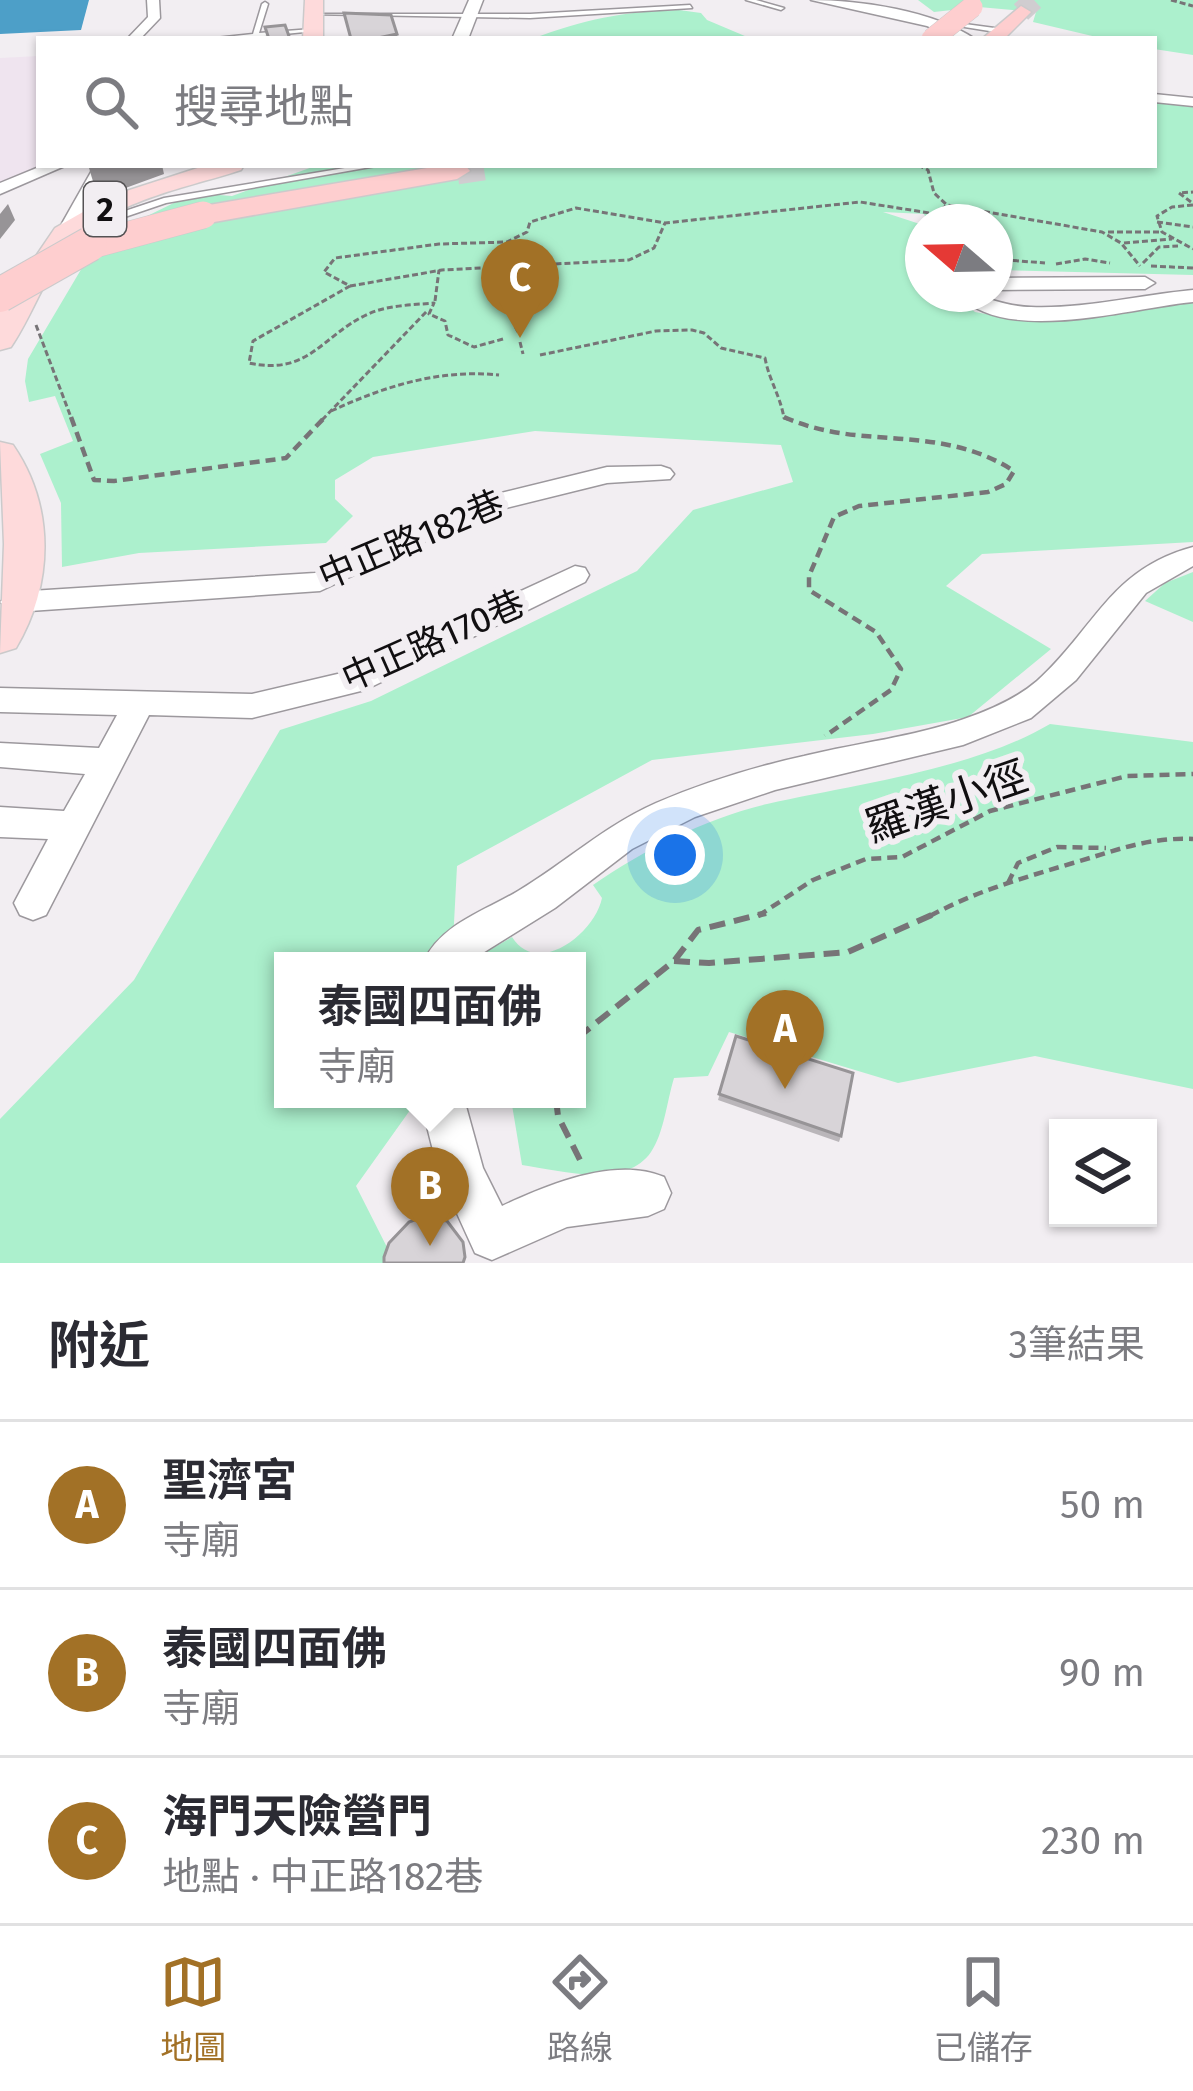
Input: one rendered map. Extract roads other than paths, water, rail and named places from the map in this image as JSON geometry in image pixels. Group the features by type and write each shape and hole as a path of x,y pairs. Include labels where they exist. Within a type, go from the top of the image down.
{"highway":[{"path":"936,36 972,7"},
{"path":"997,35 1021,12"},
{"path":"10,303 90,244 204,209 443,168"}],"main road":[{"name":"2","path":"0,340 10,303 65,235 105,210 224,168"},
{"path":"0,453 12,470 26,514 8,620"}],"street":[{"path":"136,36 154,18 153,0"},
{"path":"817,0 931,23 962,36"},
{"path":"461,36 474,8"},
{"path":"1157,98 1193,102"},
{"path":"0,189 52,168"},
{"path":"65,235 101,168"},
{"path":"1013,284 1193,284"},
{"path":"1004,312 1022,315 1193,296"},
{"name":"中正路182巷","path":"8,620 320,582 349,572 441,521 495,501 607,475 661,474"},
{"path":"454,952 609,846 665,817 774,777 977,726 1017,711 1048,690 1127,590 1165,564 1193,556"},
{"name":"中正路170巷","path":"0,700 252,706 354,682 575,575"},
{"path":"33,903 139,704"},
{"path":"4,755 108,762"},
{"path":"0,822 74,826"},
{"path":"444,1108 462,1174 492,1236 524,1218 597,1194 648,1193"}],"lane":[{"path":"343,14 352,0"},
{"path":"388,35 406,0"},
{"path":"749,0 781,8"},
{"path":"256,34 265,4"},
{"path":"237,36 343,14 690,7"},
{"path":"952,23 997,35"},
{"path":"105,210 119,216 164,201 360,168"}],"water":[{"path":"0,0 89,0 81,30 0,34"}],"tunnel":[{"path":"1021,12 1034,0"},
{"path":"457,171 476,168"}],"place":[{"name":"海門天險營門","path":"520,338"},
{"name":"聖濟宮","path":"785,1089"},
{"name":"泰國四面佛","path":"430,1246"}]}
